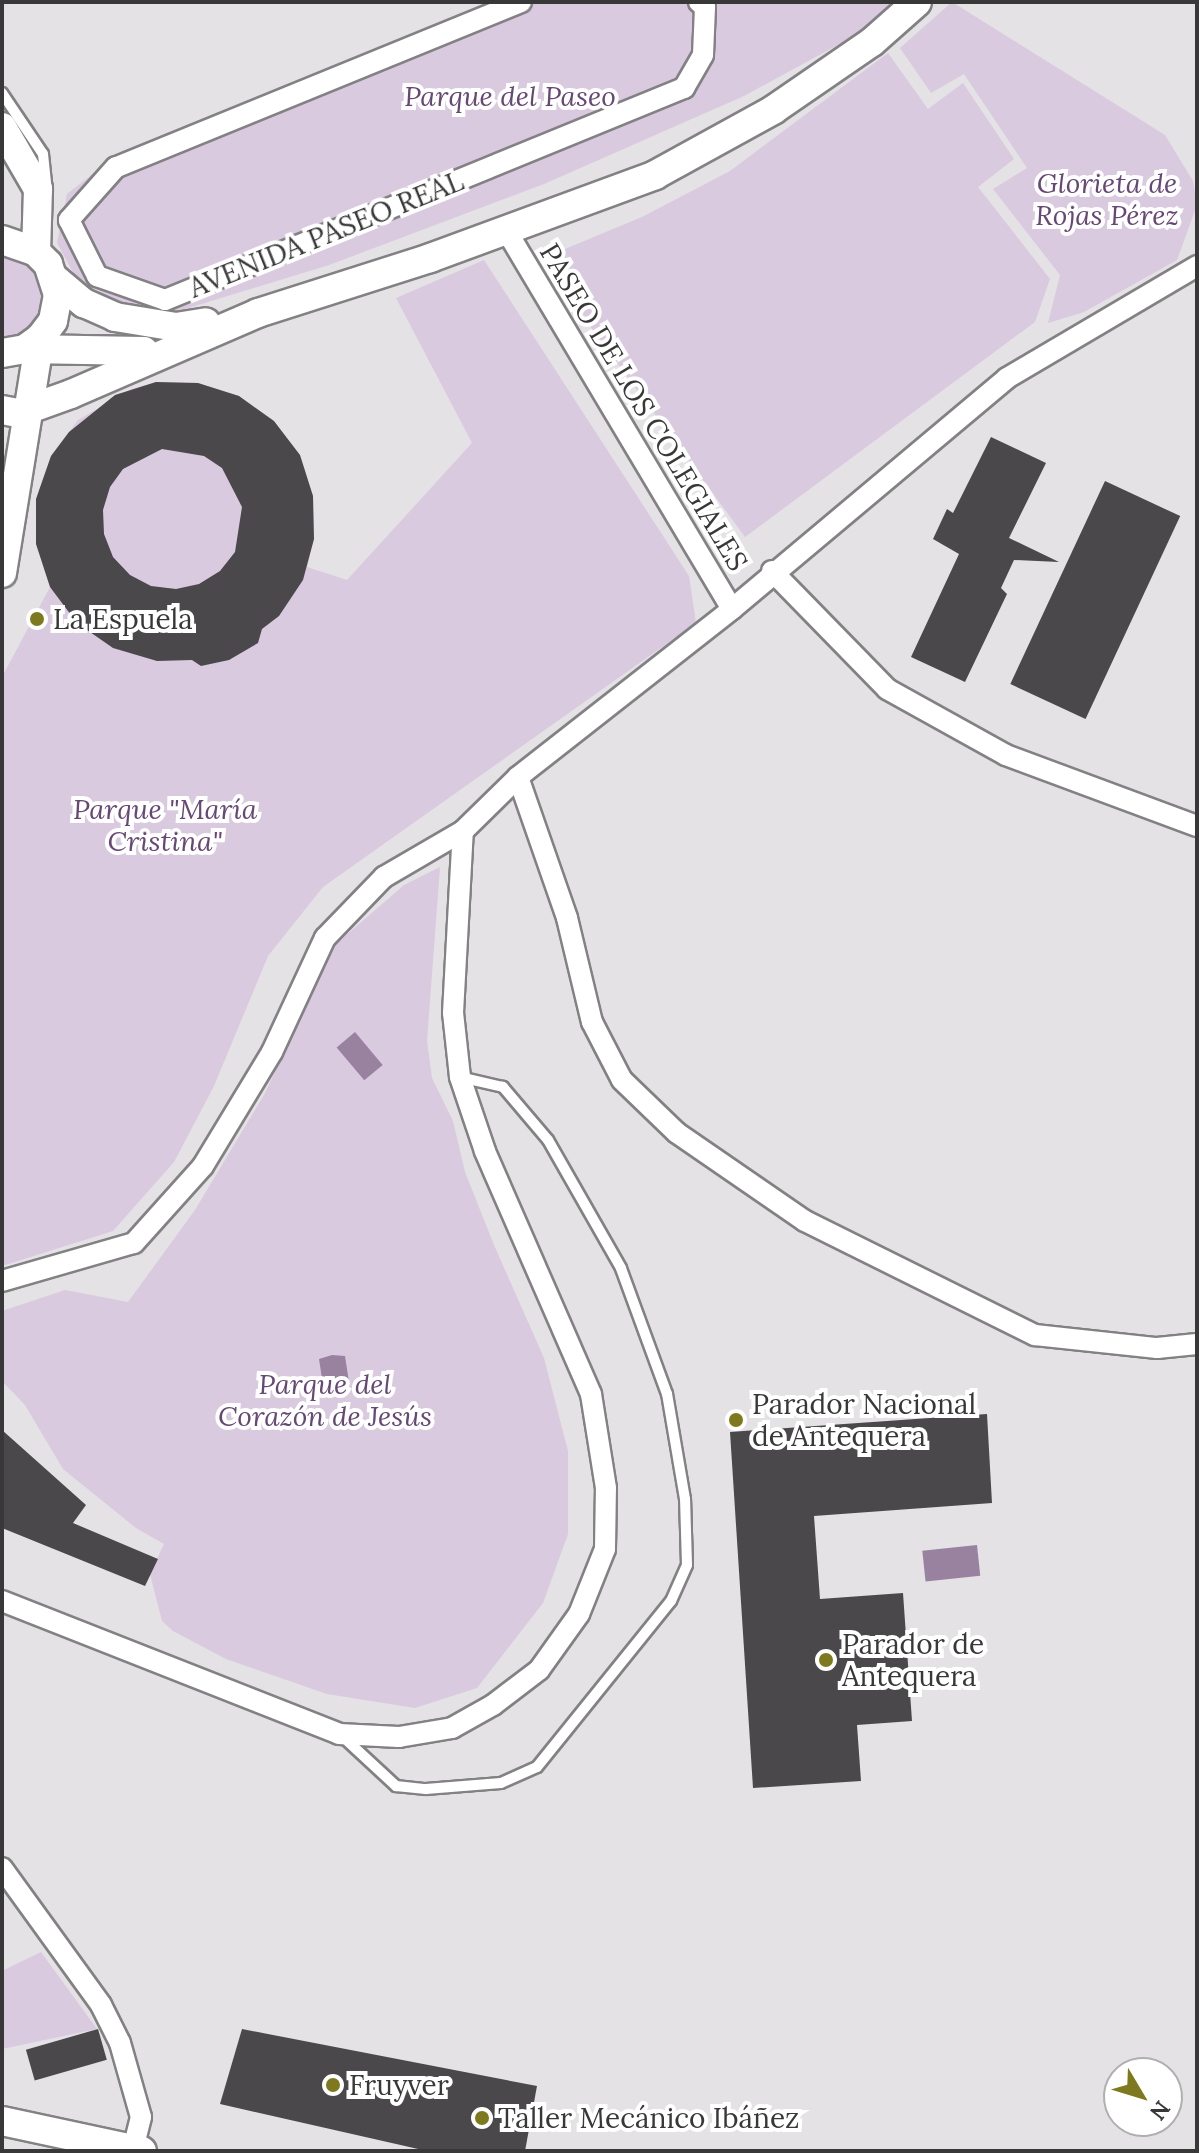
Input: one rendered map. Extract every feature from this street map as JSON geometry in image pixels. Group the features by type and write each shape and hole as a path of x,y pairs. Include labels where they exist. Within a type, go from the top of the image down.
{"street":[{"name":"AVENIDA PASEO REAL","path":"521,2 116,167 69,220 97,276 165,300 684,88 703,55 705,7 699,2"},
{"name":"AVENIDA PASEO REAL","path":"11,411 71,394 186,341 258,313 506,230 655,175 714,142 872,42 917,2"},
{"path":"2,127 31,173 40,217 36,252"},
{"name":"PASEO DE LOS COLEGIALES","path":"506,230 732,609 772,571 1007,378 1197,266"},
{"path":"2,240 36,252 55,279 57,308 26,348 11,411 18,478"},
{"name":"AVENIDA PASEO REAL","path":"55,279 104,312 176,327 258,313"},
{"path":"104,312 117,336 108,354"},
{"name":"AVENIDA PASEO REAL","path":"26,348 108,354 186,341"},
{"path":"2,573 6,527 18,478 30,447 71,394"},
{"path":"772,571 887,689 1006,755 1197,826"},
{"path":"2,1281 134,1243 203,1166 272,1052 315,949 384,877 463,831 518,777 732,609"},
{"path":"518,777 567,918 592,1022 622,1080 677,1133 805,1221 1035,1335 1157,1348 1197,1344"},
{"path":"2,1601 339,1734 399,1737 452,1728 493,1705 539,1670 579,1614 605,1549 606,1488 591,1394 485,1151 460,1077 453,1013 463,831"},
{"path":"2,1868 101,2005 120,2043 141,2117 137,2150 64,2143 2,2121"}],"lane":[{"path":"2,93 47,164 40,217"},
{"path":"339,1734 396,1786 426,1789 501,1783 537,1767 671,1601 687,1565 685,1499 667,1394 621,1268 548,1140 503,1087 460,1077"}],"green space":[{"name":"Parque del Paseo","path":"494,2 893,2 856,35 744,96 544,184 329,265 172,313 120,304 75,276 57,243 67,194 122,151"},
{"name":"Glorieta de Rojas Pérez","path":"952,2 1165,135 1193,181 1197,205 1177,260 1084,312 1048,323 1060,275 993,189 1027,168 964,74 931,93 900,48"},
{"path":"888,53 928,109 963,83 1014,159 978,187 1050,279 1035,322 745,537 541,259 642,217 730,171"},
{"path":"2,250 34,262 48,289 36,330 2,344"},
{"name":"Parque \"María Cristina\"","path":"484,260 689,576 696,623 323,887 268,956 214,1086 174,1162 113,1231 2,1266 2,677 50,587 36,544 36,499 51,456 78,420 131,389 156,382 198,383 239,396 300,455 313,496 314,539 307,567 347,580 472,443 396,298"},
{"name":"Parque del Corazón de Jesús","path":"440,867 427,1041 432,1078 453,1121 465,1172 494,1245 544,1358 568,1451 568,1534 543,1603 477,1688 415,1708 327,1694 226,1659 173,1631 162,1621 150,1574 164,1544 136,1528 63,1469 25,1405 2,1381 2,1311 65,1290 128,1302 195,1210 264,1095 336,944 404,885"},
{"path":"41,1952 97,2029 2,2049 2,1971"}],"shaded area":[{"path":"355,1032 383,1065 364,1080 337,1047"},
{"path":"332,1355 345,1356 349,1382 323,1385 319,1359"},
{"path":"977,1545 980,1576 926,1582 922,1551"}],"building":[{"path":"156,382 198,383 239,396 274,421 300,455 313,496 314,539 303,580 279,616 262,629 258,643 229,660 201,666 192,660 157,661 113,648 77,623 50,587 36,544 36,499 51,456 69,432 115,395","holes":["162,449 204,456 222,468 242,507 235,552 220,571 199,584 176,589 151,586 130,575 113,557 104,534 103,510 110,487 123,469"]},
{"path":"991,437 1046,463 1009,538 1059,562 1014,560 1001,588 1007,594 965,682 911,657 959,554 933,539 947,509 953,513"},
{"path":"1105,481 1180,516 1086,719 1010,684"},
{"name":"Parador de Antequera","path":"987,1414 992,1503 814,1516 820,1599 903,1593 912,1721 857,1725 861,1781 753,1788 730,1432"},
{"path":"2,1430 86,1505 73,1523 158,1559 145,1586 2,1528"},
{"path":"98,2029 107,2060 35,2080 26,2050"},
{"name":"Fruyver","path":"242,2029 537,2086 525,2151 427,2151 220,2104"}],"place":[{"name":"La Espuela","path":"37,619"},
{"name":"Parador Nacional de Antequera","path":"736,1420"},
{"name":"Parador de Antequera","path":"826,1660"},
{"name":"Fruyver","path":"333,2085"},
{"name":"Taller Mecánico Ibáñez","path":"482,2118"}]}
